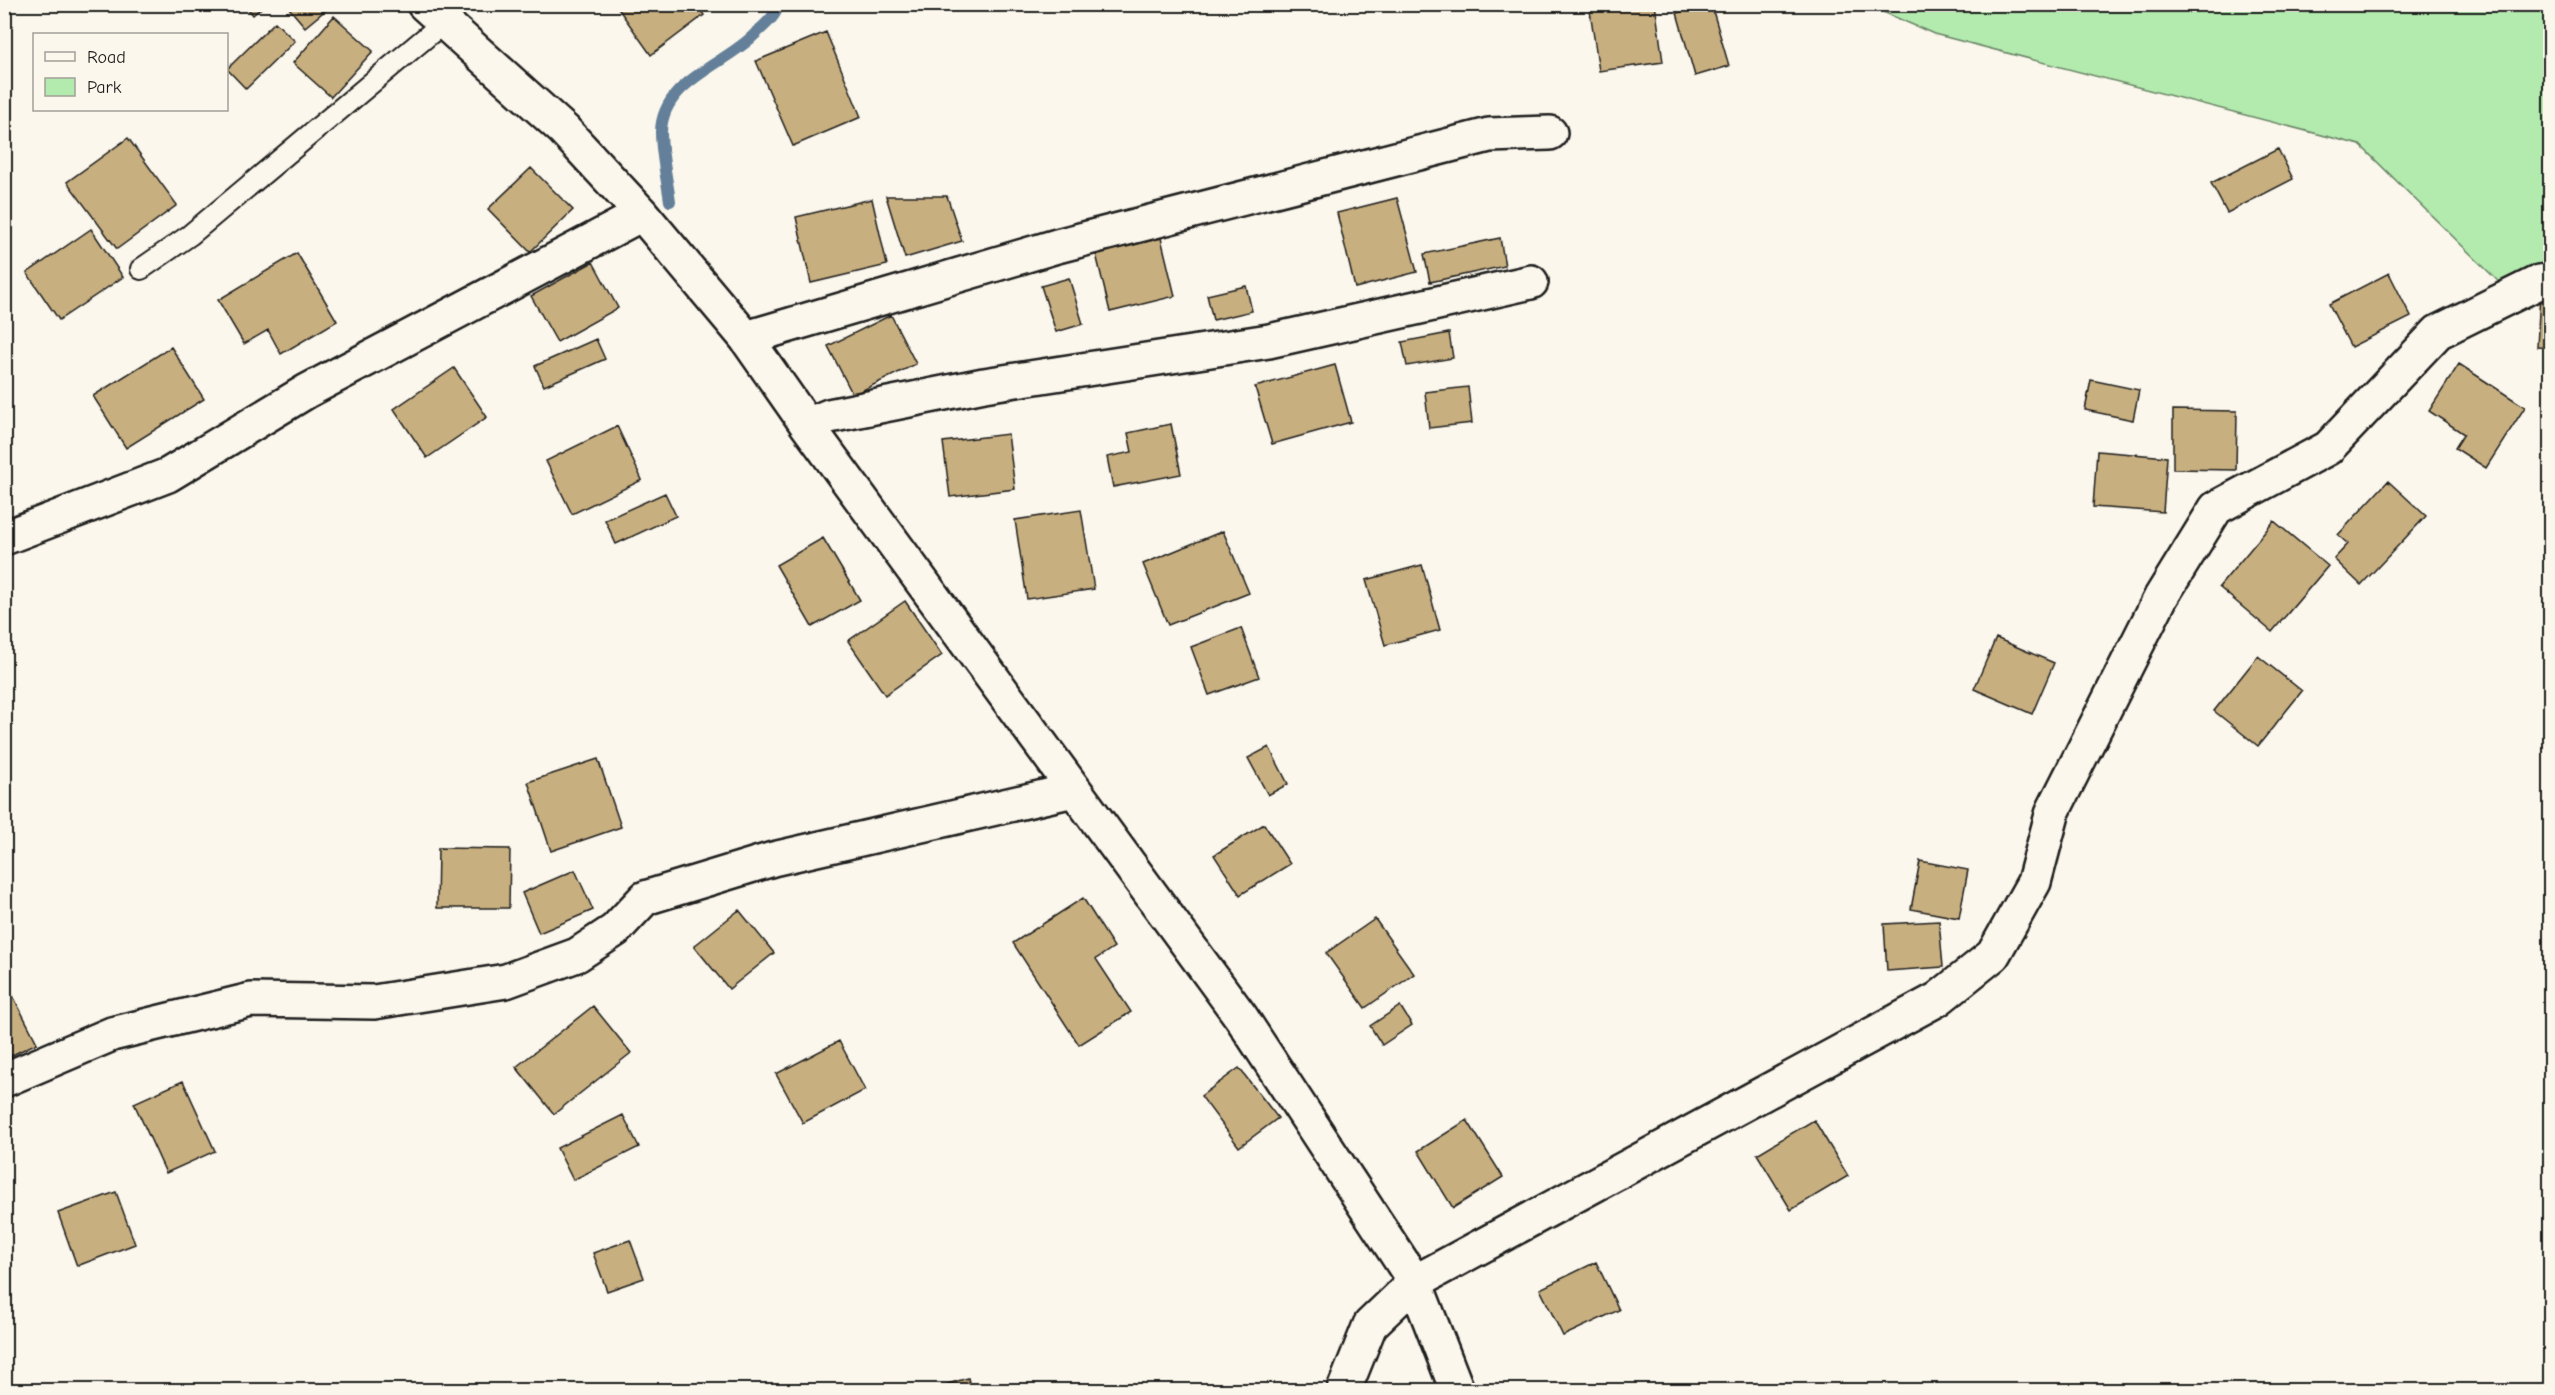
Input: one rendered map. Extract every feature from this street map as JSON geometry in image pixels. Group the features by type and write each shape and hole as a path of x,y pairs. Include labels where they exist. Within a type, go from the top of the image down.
{"street":[{"path":"433,14 564,130 642,214 746,338 807,425 1241,1017 1415,1282 1456,1390"},
{"path":"746,338 1057,246 1489,135 1550,133"},
{"path":"4,538 168,475 308,390 642,214"},
{"path":"1344,1390 1370,1325 1415,1282 1928,1004 1993,955 2034,882 2053,811 2161,597 2216,508 2328,448 2438,332 2539,282 2550,281"},
{"path":"807,425 829,416 984,385 1269,341 1531,282"},
{"path":"4,1080 112,1034 251,1000 374,1002 506,981 577,955 615,930 645,898 773,859 1074,790"}],"lane":[{"path":"141,269 190,235 433,14"}],"green space":[{"path":"1867,5 2550,5 2550,277 2505,288 2360,145 1934,34"}],"building":[{"path":"244,4 266,4 253,15"},
{"path":"293,4 333,4 305,27 289,8"},
{"path":"615,4 696,4 704,15 651,55"},
{"path":"1589,4 1655,4 1663,62 1599,71"},
{"path":"1711,4 1729,66 1695,76 1677,13"},
{"path":"334,16 373,51 331,97 293,63"},
{"path":"275,22 295,41 246,89 228,68"},
{"path":"826,32 861,117 793,146 756,61"},
{"path":"128,138 177,205 117,249 67,182"},
{"path":"2278,149 2293,179 2227,213 2211,183"},
{"path":"531,168 573,210 530,252 488,209"},
{"path":"886,196 947,196 962,241 905,258"},
{"path":"1397,198 1417,272 1355,288 1337,213"},
{"path":"872,199 887,265 811,283 796,217"},
{"path":"91,229 123,277 59,320 27,273"},
{"path":"1161,238 1175,296 1110,312 1096,254"},
{"path":"1500,238 1505,266 1430,282 1424,254"},
{"path":"297,253 337,321 281,354 268,330 244,344 218,300"},
{"path":"593,262 618,308 557,342 531,296"},
{"path":"2389,273 2411,317 2351,347 2329,304"},
{"path":"1069,278 1083,324 1056,332 1041,286"},
{"path":"1246,286 1252,311 1213,320 1207,295"},
{"path":"2540,294 2550,295 2550,348 2537,347"},
{"path":"891,315 916,364 853,395 828,346"},
{"path":"1449,333 1453,358 1407,366 1402,342"},
{"path":"596,339 605,359 544,386 535,366"},
{"path":"171,347 204,399 126,448 93,396"},
{"path":"2459,364 2525,407 2486,468 2455,448 2464,434 2429,411"},
{"path":"1335,365 1351,422 1272,444 1255,387"},
{"path":"454,368 487,417 427,458 394,409"},
{"path":"2091,380 2139,390 2133,420 2085,410"},
{"path":"1468,387 1472,423 1429,428 1425,392"},
{"path":"2173,410 2237,411 2236,470 2173,469"},
{"path":"1171,424 1181,474 1113,487 1107,457 1132,452 1128,433"},
{"path":"617,426 642,480 572,514 546,461"},
{"path":"1008,434 1015,489 950,497 943,442"},
{"path":"2097,451 2167,457 2163,512 2093,507"},
{"path":"2388,481 2426,516 2361,585 2334,559 2348,544 2338,535"},
{"path":"665,493 676,516 616,544 605,520"},
{"path":"1081,510 1094,589 1027,599 1015,520"},
{"path":"2274,521 2328,566 2272,632 2219,587"},
{"path":"1223,531 1249,593 1168,625 1143,564"},
{"path":"823,538 860,600 812,627 776,565"},
{"path":"1422,565 1440,630 1385,645 1366,580"},
{"path":"905,601 942,655 885,695 848,641"},
{"path":"1241,628 1259,677 1209,695 1191,647"},
{"path":"1996,638 2054,663 2032,714 1974,689"},
{"path":"2258,656 2302,691 2258,746 2214,711"},
{"path":"1269,747 1288,784 1268,795 1248,758"},
{"path":"598,759 621,827 551,851 528,782"},
{"path":"1264,824 1290,864 1240,895 1214,855"},
{"path":"438,848 510,849 509,908 437,908"},
{"path":"1920,861 1968,870 1959,918 1911,909"},
{"path":"575,870 593,910 539,933 522,893"},
{"path":"1083,898 1114,947 1096,959 1131,1012 1079,1045 1013,943"},
{"path":"739,910 774,953 729,989 694,946"},
{"path":"1375,919 1414,974 1365,1008 1326,953"},
{"path":"1939,921 1943,967 1887,971 1884,924"},
{"path":"9,988 37,1043 4,1059 4,990"},
{"path":"593,1006 631,1053 554,1114 516,1067"},
{"path":"1400,1006 1412,1025 1382,1045 1370,1026"},
{"path":"839,1041 865,1090 803,1123 776,1074"},
{"path":"1239,1068 1278,1118 1239,1147 1201,1096"},
{"path":"183,1081 215,1151 166,1173 134,1103"},
{"path":"623,1115 639,1147 573,1180 557,1148"},
{"path":"1467,1120 1503,1177 1453,1208 1418,1151"},
{"path":"1814,1120 1848,1176 1791,1210 1757,1154"},
{"path":"116,1192 135,1244 77,1266 58,1213"},
{"path":"630,1240 644,1278 607,1291 593,1253"},
{"path":"1596,1262 1619,1310 1563,1336 1540,1289"},
{"path":"968,1378 971,1390 928,1390"}],"waterway":[{"path":"670,201 661,132 664,115 671,100 696,76 753,36 772,18 779,4"}]}
